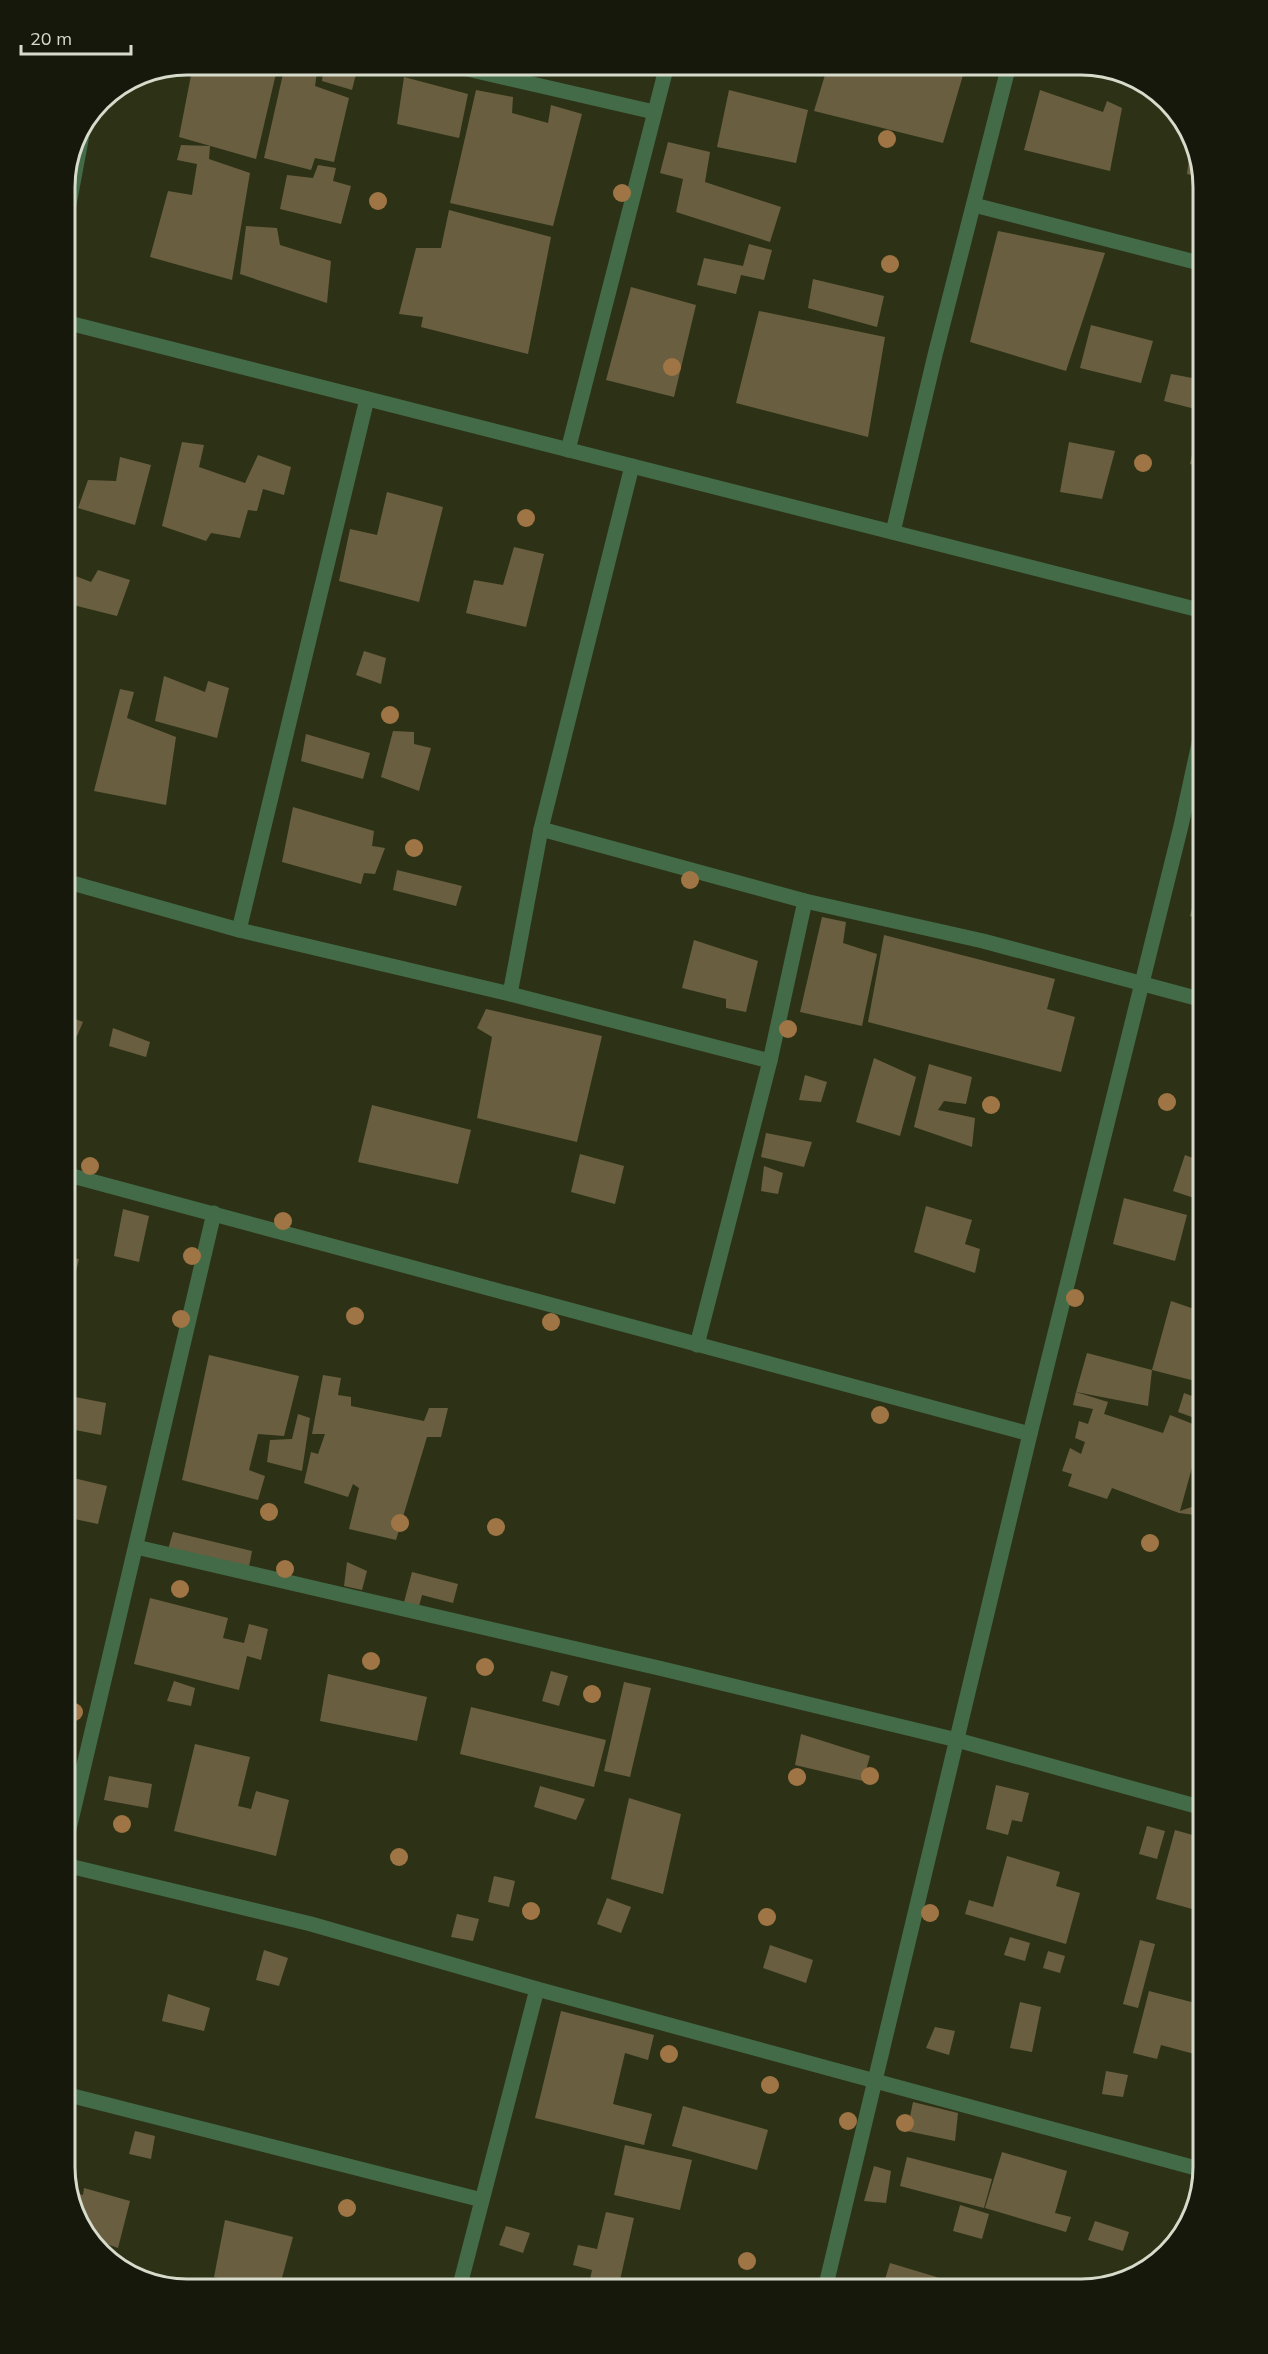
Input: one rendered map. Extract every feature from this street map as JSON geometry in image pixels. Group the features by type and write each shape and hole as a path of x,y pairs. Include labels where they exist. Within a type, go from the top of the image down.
{"street":[{"path":"497,75 654,112"},
{"path":"568,450 664,75"},
{"path":"893,532 1006,75"},
{"path":"974,205 1193,261"},
{"path":"75,325 1193,608"},
{"path":"239,930 367,399"},
{"path":"510,994 541,829 632,466"},
{"path":"827,2279 1193,767"},
{"path":"541,829 805,901 983,941 1193,998"},
{"path":"75,884 239,930 510,994 770,1061"},
{"path":"697,1346 770,1061 805,901"},
{"path":"75,1177 1030,1434"},
{"path":"75,1800 214,1213"},
{"path":"136,1547 663,1669 957,1740 1193,1805"},
{"path":"75,1868 311,1924 537,1989 1193,2167"},
{"path":"462,2279 537,1989"},
{"path":"75,2097 482,2200"}],"building":[{"path":"191,75 276,75 256,159 179,137"},
{"path":"283,75 317,75 315,86 349,98 334,162 315,158 311,170 264,158"},
{"path":"323,75 356,75 352,90 322,81"},
{"path":"825,75 963,75 943,143 814,111"},
{"path":"404,77 468,94 459,138 397,124"},
{"path":"476,90 513,97 512,113 548,123 551,105 582,114 553,226 450,203"},
{"path":"729,90 808,110 796,163 717,147"},
{"path":"1040,90 1103,112 1107,101 1122,108 1110,171 1024,150"},
{"path":"668,142 710,152 705,182 781,207 770,242 676,212 683,179 660,173"},
{"path":"181,145 210,146 209,159 250,173 232,280 150,257 168,191 192,195 197,164 177,160"},
{"path":"1189,158 1192,175 1187,174"},
{"path":"318,165 336,168 333,181 351,186 341,224 280,209 287,175 313,178"},
{"path":"449,210 551,237 528,354 421,327 423,317 399,314 416,248 441,248"},
{"path":"246,226 277,228 280,245 331,261 327,303 240,274"},
{"path":"998,231 1105,253 1066,371 970,342"},
{"path":"749,244 772,250 764,280 741,275 736,294 697,285 704,258 743,266"},
{"path":"813,279 884,296 877,327 808,308"},
{"path":"631,287 696,305 674,397 606,380"},
{"path":"759,311 885,337 868,437 736,403"},
{"path":"1091,325 1153,341 1141,383 1080,368"},
{"path":"1171,374 1193,378 1193,408 1164,401"},
{"path":"182,442 204,445 199,467 245,483 258,455 291,467 284,495 263,489 257,511 248,510 240,538 211,533 206,541 162,526"},
{"path":"1069,442 1115,451 1102,499 1060,492"},
{"path":"120,457 151,465 135,525 78,508 88,480 116,481"},
{"path":"387,492 443,507 419,602 339,581 350,529 377,535"},
{"path":"514,547 544,554 526,627 466,613 474,580 503,585"},
{"path":"98,570 130,580 117,616 75,606 75,576 91,582"},
{"path":"364,651 386,658 381,684 356,675"},
{"path":"164,676 205,692 208,681 229,688 217,738 155,721"},
{"path":"120,689 134,692 127,718 176,737 166,805 94,791"},
{"path":"393,731 414,732 414,744 431,748 419,791 381,777"},
{"path":"306,734 370,753 363,779 301,761"},
{"path":"293,807 374,831 372,846 385,848 375,874 364,873 361,884 282,862"},
{"path":"397,870 462,886 456,906 393,890"},
{"path":"822,917 846,922 843,943 877,954 862,1026 800,1012"},
{"path":"884,935 1055,979 1047,1009 1075,1017 1061,1072 868,1022"},
{"path":"694,940 758,961 746,1012 726,1008 726,999 682,988"},
{"path":"486,1009 602,1036 577,1142 477,1118 492,1037 477,1028"},
{"path":"75,1019 83,1022 77,1036 75,1036"},
{"path":"113,1028 150,1042 146,1057 109,1046"},
{"path":"874,1058 916,1077 900,1136 856,1122"},
{"path":"929,1064 972,1077 966,1104 944,1101 938,1110 975,1118 972,1147 914,1127"},
{"path":"805,1075 827,1082 821,1102 799,1100"},
{"path":"372,1105 471,1130 458,1184 358,1162"},
{"path":"766,1133 812,1142 804,1167 761,1157"},
{"path":"580,1154 624,1166 615,1204 571,1192"},
{"path":"1185,1155 1193,1158 1193,1198 1173,1191"},
{"path":"764,1166 783,1173 778,1194 761,1191"},
{"path":"1124,1198 1187,1215 1175,1261 1113,1244"},
{"path":"926,1206 972,1220 965,1244 980,1249 975,1273 914,1252"},
{"path":"123,1209 149,1216 139,1262 114,1256"},
{"path":"75,1258 79,1259 75,1276"},
{"path":"1171,1301 1193,1309 1193,1380 1152,1370"},
{"path":"1087,1353 1152,1370 1148,1406 1076,1392"},
{"path":"209,1355 299,1376 284,1436 258,1434 249,1470 265,1476 258,1500 182,1480"},
{"path":"323,1375 341,1378 338,1395 351,1397 351,1406 424,1421 429,1408 448,1408 441,1437 427,1437 396,1540 349,1529 359,1488 353,1484 348,1497 304,1483 311,1452 318,1454 325,1434 312,1434"},
{"path":"1076,1392 1108,1402 1104,1414 1163,1433 1170,1415 1193,1424 1193,1464 1180,1511 1193,1506 1193,1515 1179,1513 1112,1488 1107,1499 1068,1486 1072,1474 1062,1471 1070,1448 1081,1454 1085,1442 1075,1438 1079,1421 1088,1424 1093,1409 1073,1405"},
{"path":"1184,1393 1193,1396 1193,1417 1178,1412"},
{"path":"75,1397 106,1403 101,1435 75,1430"},
{"path":"298,1414 310,1418 302,1471 267,1462 270,1440 292,1439"},
{"path":"75,1478 107,1486 98,1524 75,1519"},
{"path":"173,1532 252,1551 248,1572 167,1553"},
{"path":"347,1562 367,1571 362,1590 344,1586"},
{"path":"412,1572 458,1584 453,1603 422,1595 418,1610 403,1606"},
{"path":"150,1598 228,1618 223,1638 244,1643 249,1624 268,1629 261,1660 247,1656 239,1690 134,1664"},
{"path":"551,1671 568,1676 559,1706 542,1701"},
{"path":"328,1674 427,1697 417,1741 320,1721"},
{"path":"174,1681 195,1688 191,1706 167,1701"},
{"path":"624,1682 651,1688 630,1777 604,1771"},
{"path":"471,1707 606,1740 594,1787 460,1754"},
{"path":"801,1734 870,1756 863,1781 795,1765"},
{"path":"195,1744 250,1757 238,1806 251,1809 256,1791 289,1800 276,1856 174,1831"},
{"path":"109,1776 152,1784 148,1808 104,1800"},
{"path":"996,1785 1029,1793 1022,1822 1012,1820 1008,1835 986,1829"},
{"path":"540,1786 585,1799 576,1820 534,1807"},
{"path":"629,1798 681,1814 663,1894 611,1879"},
{"path":"1147,1826 1165,1831 1157,1859 1139,1854"},
{"path":"1175,1830 1193,1835 1193,1909 1156,1899"},
{"path":"1007,1856 1060,1872 1056,1886 1080,1893 1066,1944 965,1914 969,1900 993,1907"},
{"path":"494,1876 515,1881 509,1907 488,1902"},
{"path":"607,1898 631,1907 621,1933 597,1924"},
{"path":"457,1914 479,1919 473,1941 451,1937"},
{"path":"1010,1937 1030,1943 1025,1961 1004,1955"},
{"path":"1140,1940 1155,1944 1138,2008 1123,2004"},
{"path":"770,1945 813,1960 806,1983 763,1968"},
{"path":"264,1950 288,1958 279,1986 256,1980"},
{"path":"1048,1951 1065,1956 1060,1973 1043,1968"},
{"path":"1149,1991 1193,2002 1193,2054 1161,2045 1157,2059 1133,2053"},
{"path":"168,1994 210,2008 204,2031 162,2021"},
{"path":"1020,2002 1041,2007 1032,2052 1010,2048"},
{"path":"561,2011 654,2035 648,2060 625,2053 613,2104 652,2114 644,2145 535,2118"},
{"path":"935,2027 955,2031 949,2055 926,2048"},
{"path":"1106,2071 1128,2075 1123,2097 1102,2094"},
{"path":"913,2102 958,2113 955,2141 907,2131"},
{"path":"683,2106 768,2130 757,2170 672,2146"},
{"path":"135,2131 155,2136 151,2159 129,2154"},
{"path":"625,2145 692,2160 680,2210 614,2195"},
{"path":"1002,2152 1067,2171 1055,2213 1071,2217 1066,2232 985,2208"},
{"path":"907,2157 992,2179 984,2208 900,2186"},
{"path":"874,2166 891,2171 886,2203 864,2201"},
{"path":"84,2188 130,2201 118,2248 106,2244 90,2223 78,2194 83,2195"},
{"path":"960,2205 989,2214 982,2239 953,2231"},
{"path":"606,2212 634,2218 620,2279 590,2279 592,2270 573,2265 578,2245 597,2249"},
{"path":"225,2220 293,2237 282,2279 214,2277"},
{"path":"1095,2221 1129,2232 1123,2251 1088,2240"},
{"path":"506,2226 530,2233 523,2253 499,2245"},
{"path":"890,2263 943,2279 885,2279"}]}
